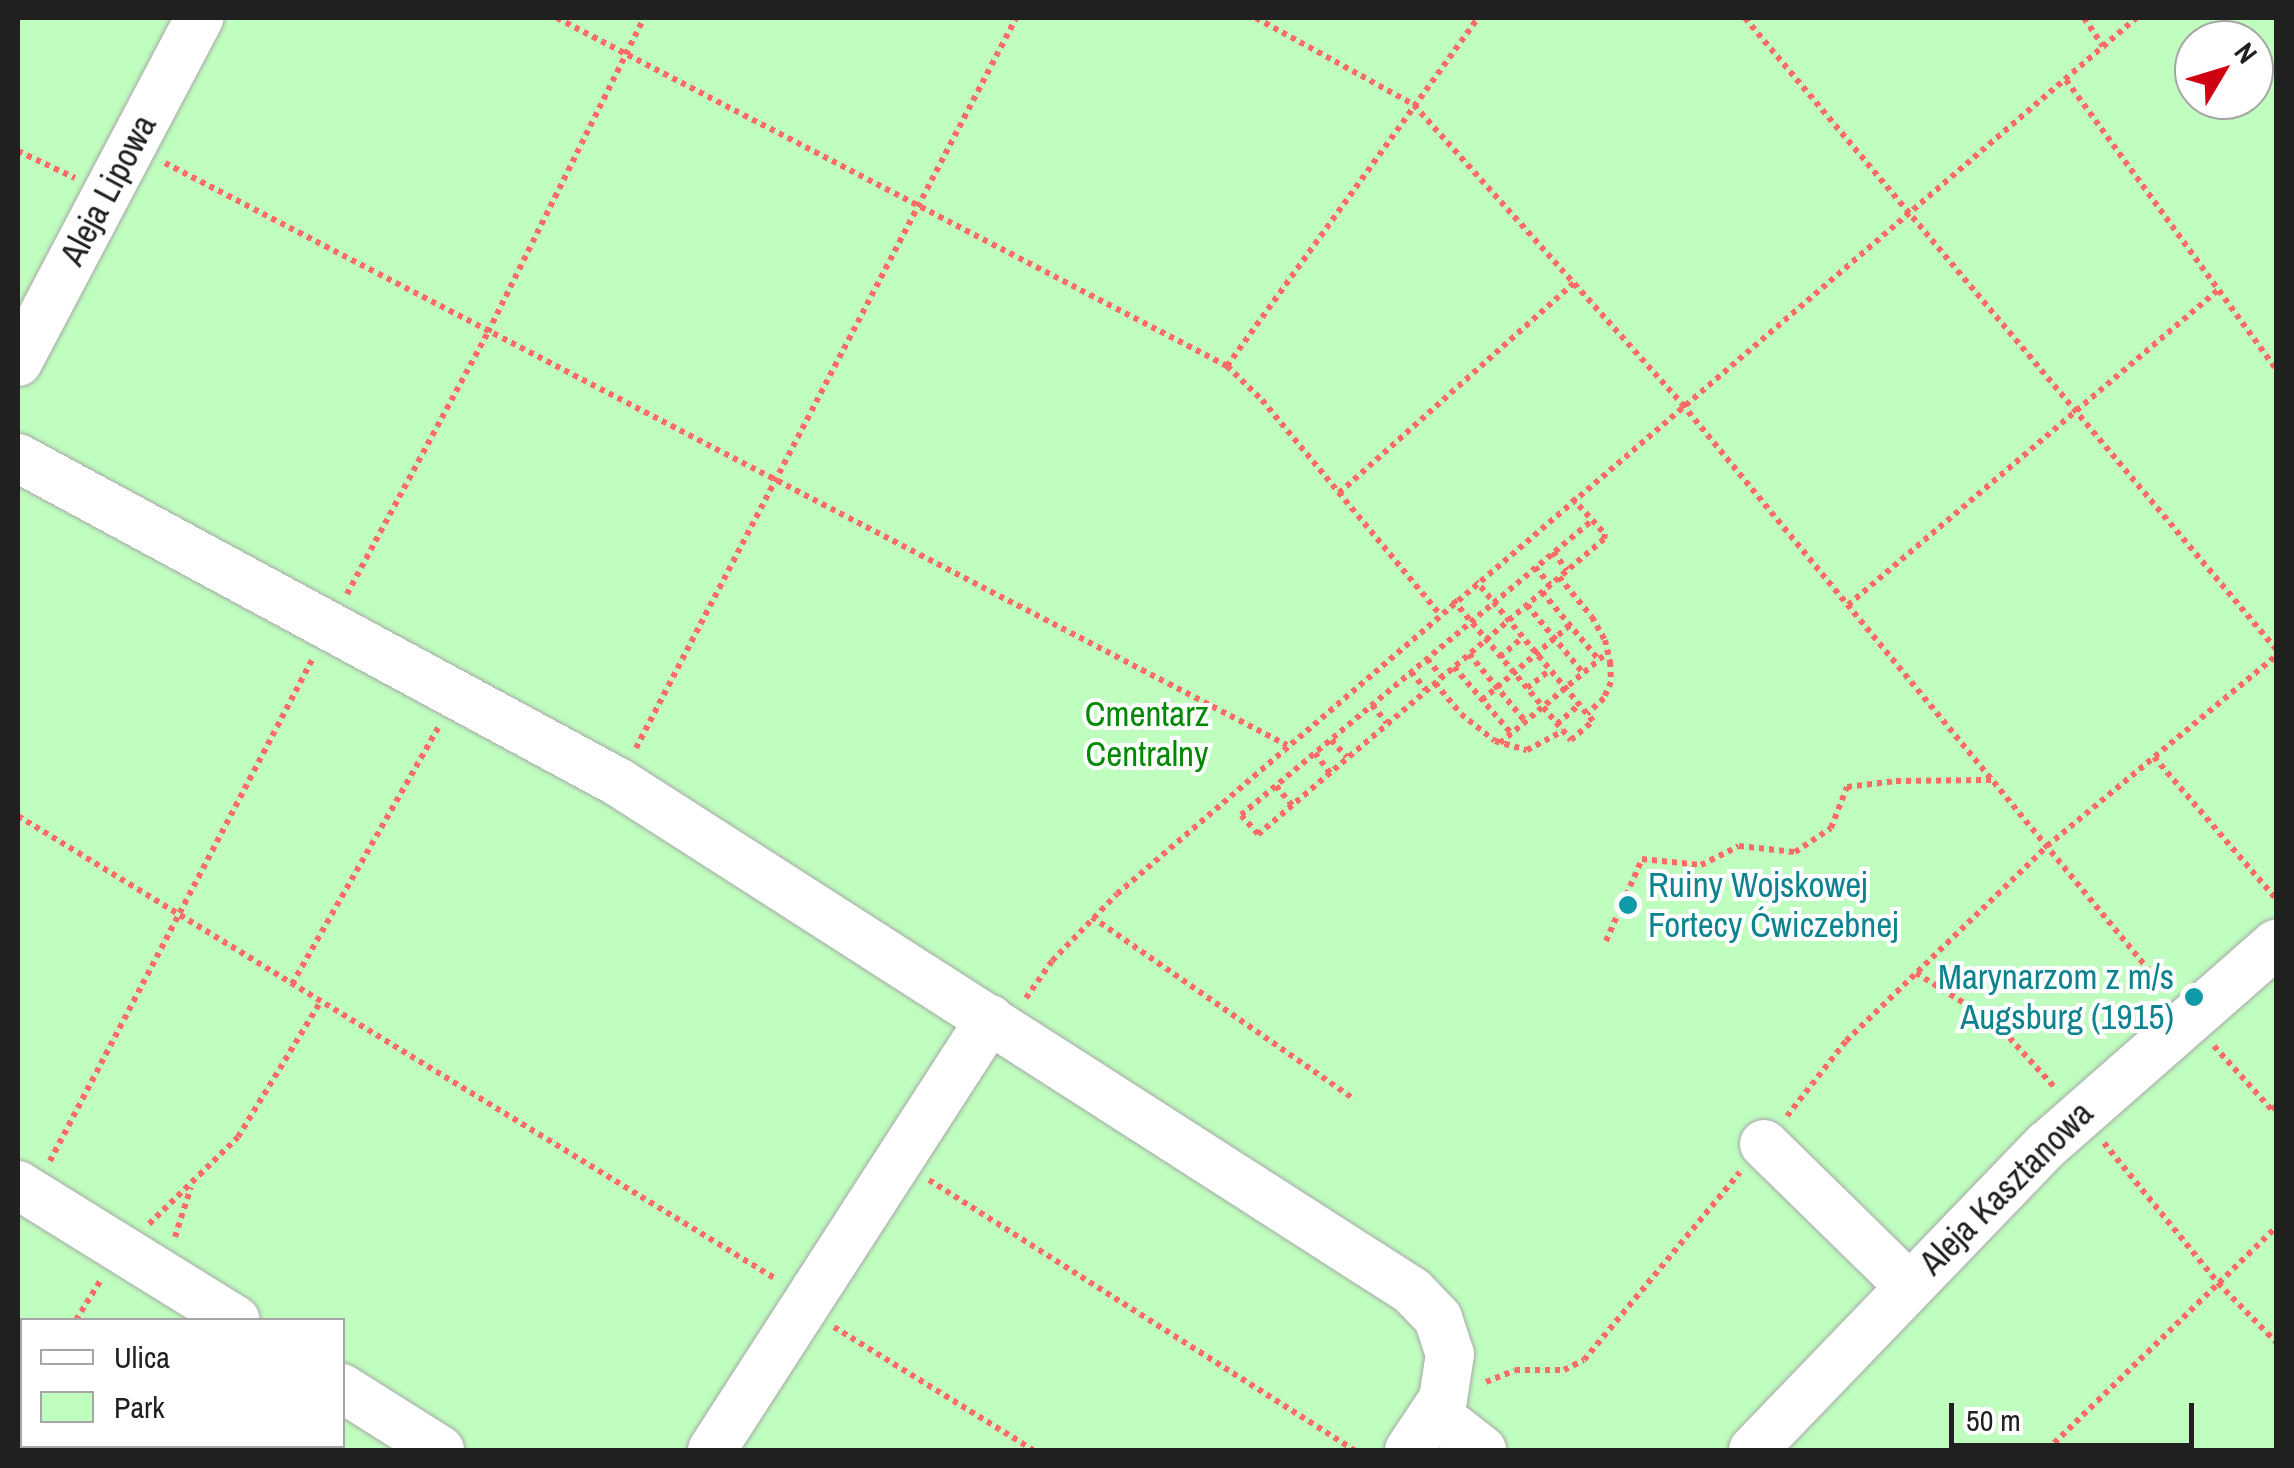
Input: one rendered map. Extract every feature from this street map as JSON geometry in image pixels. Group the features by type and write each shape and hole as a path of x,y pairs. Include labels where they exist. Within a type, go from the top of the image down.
{"street":[{"name":"Aleja Lipowa","path":"18,362 199,18"},
{"path":"18,458 618,782 1412,1291 1438,1318 1446,1336 1450,1368 1428,1423 1482,1450"},
{"name":"Aleja Kasztanowa","path":"1753,1450 1908,1285 2080,1114 2276,944"},
{"path":"712,1450 899,1161 999,1024"},
{"path":"1764,1144 1908,1285"},
{"path":"18,1185 233,1318"},
{"path":"345,1390 440,1450"}],"path":[{"path":"558,18 1226,366 1262,400 1439,613"},
{"path":"618,782 1016,18"},
{"path":"1256,18 1414,105 1682,404 2189,1018 2272,1110 2276,1106"},
{"path":"1226,366 1478,18"},
{"path":"1428,1423 1515,1370 1564,1370 1584,1360 1846,1041 2047,846 2276,649 1744,18"},
{"path":"2084,18 2103,46"},
{"path":"999,1024 1092,916 1453,600 2136,18"},
{"path":"2066,80 2276,370"},
{"path":"131,146 1287,746"},
{"path":"18,151 106,194"},
{"path":"1338,493 1574,283"},
{"path":"1848,605 2218,290"},
{"path":"1572,498 1592,520 1604,539 1258,834 1241,816 1592,520"},
{"path":"1553,552 1567,570"},
{"path":"1535,567 1550,585"},
{"path":"1560,577 1592,617 1608,652 1610,682 1604,698 1587,714"},
{"path":"1453,600 1570,740 1592,721 1476,581"},
{"path":"1542,592 1598,660"},
{"path":"1526,605 1583,673"},
{"path":"1482,700 1570,625"},
{"path":"1500,656 1523,638"},
{"path":"1500,743 1608,652"},
{"path":"1469,654 1525,721"},
{"path":"1427,659 1442,677"},
{"path":"1454,667 1511,733"},
{"path":"1528,688 1550,670"},
{"path":"1411,672 1426,690"},
{"path":"1435,683 1461,714 1500,743 1527,750 1560,727 1579,705"},
{"path":"292,984 457,695"},
{"path":"1372,706 1388,724"},
{"path":"1331,740 1348,758"},
{"path":"1315,754 1330,773"},
{"path":"2154,757 2276,899"},
{"path":"1606,941 1642,860 1701,865 1740,846 1795,852 1831,828 1847,788 1896,781 1992,780"},
{"path":"1276,786 1292,805"},
{"path":"18,816 321,1001 1033,1450"},
{"path":"1092,916 1355,1100"},
{"path":"77,1318 122,1247 192,1186 238,1137 321,1001"},
{"path":"899,1161 1354,1450"},
{"path":"167,1276 192,1186"},
{"path":"2047,1450 2276,1227"}],"green space":[{"name":"Cmentarz Centralny","path":"18,18 2276,18 2276,1450 18,1450"}],"place":[{"name":"Ruiny Wojskowej Fortecy Ćwiczebnej","path":"1628,905"},
{"name":"Marynarzom z m/s Augsburg (1915)","path":"2194,997"}]}
